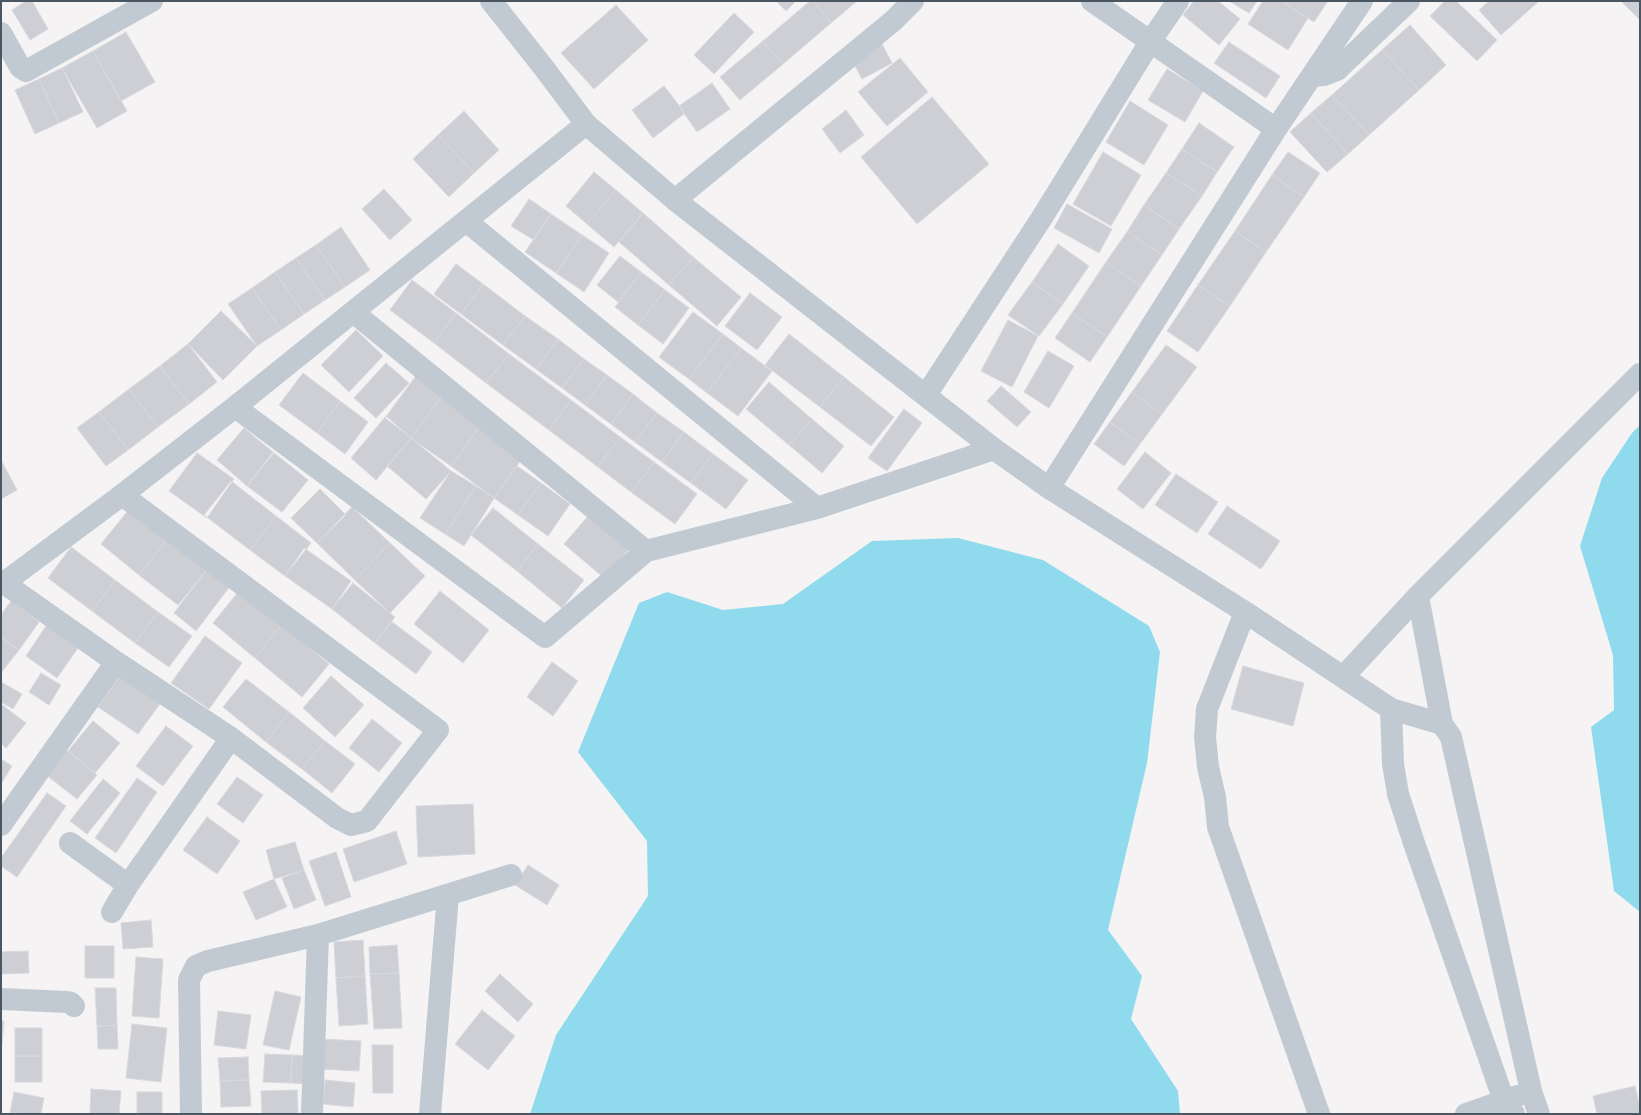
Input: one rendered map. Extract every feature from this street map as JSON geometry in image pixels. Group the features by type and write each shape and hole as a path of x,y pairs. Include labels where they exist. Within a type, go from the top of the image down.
{"street":[{"path":"1,33 20,67 26,71 152,1"},
{"path":"491,1 586,124 675,200 994,449 1049,488 1245,612 1344,676 1391,709 1442,724"},
{"path":"675,200 894,21 913,1"},
{"path":"1092,1 1276,129"},
{"path":"926,395 1043,216 1150,42 1178,1"},
{"path":"1049,488 1276,129 1362,1"},
{"path":"1312,76 1324,75 1337,70 1409,1"},
{"path":"122,495 438,730 367,821 351,825 337,818 231,738 116,662 2,582 122,495 353,312 586,124"},
{"path":"466,221 818,508"},
{"path":"353,312 646,551"},
{"path":"1344,676 1418,596 1640,374"},
{"path":"234,407 545,636 646,551 818,508 994,449"},
{"path":"1418,596 1442,724 1451,737 1531,1091 1539,1114"},
{"path":"1245,612 1207,709 1205,737 1208,767 1215,797 1218,827 1319,1114"},
{"path":"1,825 116,662"},
{"path":"1391,709 1393,764 1398,794 1414,843 1509,1108"},
{"path":"112,912 128,885 231,738"},
{"path":"70,844 128,885"},
{"path":"191,1114 190,980 196,966 208,960 318,935 511,875"},
{"path":"430,1114 448,894"},
{"path":"312,1114 318,935"},
{"path":"1,999 67,1002 74,1006"},
{"path":"1466,1114 1509,1108 1531,1091"}],"water":[{"path":"1640,425 1640,912 1614,891 1591,727 1614,710 1613,655 1580,546 1602,478 1632,433"},
{"path":"958,538 1043,560 1149,626 1160,652 1147,763 1108,930 1142,976 1131,1019 1178,1091 1180,1114 530,1114 556,1035 648,896 647,841 578,752 639,603 667,592 723,610 783,604 872,541"}],"building":[{"path":"26,1 32,1 48,29 30,40 12,10"},
{"path":"776,1 796,1 786,11"},
{"path":"810,1 813,1 831,23 783,64 763,41"},
{"path":"813,1 857,1 831,23"},
{"path":"1194,1 1218,1 1240,19 1219,45 1183,15"},
{"path":"1229,1 1257,1 1249,13"},
{"path":"1263,1 1281,1 1308,18 1288,50 1248,24"},
{"path":"1281,1 1328,1 1314,22"},
{"path":"1445,1 1456,1 1497,40 1477,61 1430,16"},
{"path":"1489,1 1539,1 1501,35 1479,10"},
{"path":"1621,1 1640,1 1640,20"},
{"path":"616,5 648,40 594,89 561,53"},
{"path":"734,13 754,32 714,74 694,55"},
{"path":"1410,25 1446,65 1419,90 1382,50"},
{"path":"126,32 155,82 121,101 93,51"},
{"path":"763,41 783,64 740,100 720,77"},
{"path":"1229,42 1280,76 1266,98 1214,63"},
{"path":"882,44 892,63 862,79 852,60"},
{"path":"1382,50 1419,90 1369,135 1332,95"},
{"path":"93,51 127,111 97,128 62,68"},
{"path":"900,58 928,92 887,126 858,92"},
{"path":"62,68 83,112 59,123 39,79"},
{"path":"1167,69 1203,91 1185,122 1148,100"},
{"path":"39,79 59,123 35,134 15,90"},
{"path":"712,83 730,109 697,132 679,106"},
{"path":"664,86 685,113 653,138 632,110"},
{"path":"1332,95 1369,135 1348,154 1311,113"},
{"path":"932,97 989,164 917,224 861,157"},
{"path":"1130,101 1168,125 1144,165 1106,142"},
{"path":"846,110 864,135 840,153 822,129"},
{"path":"464,111 499,150 474,173 438,135"},
{"path":"1311,113 1348,154 1327,172 1290,132"},
{"path":"1199,123 1234,147 1217,172 1182,149"},
{"path":"438,135 474,173 449,197 413,159"},
{"path":"1182,149 1217,172 1202,196 1166,173"},
{"path":"1103,152 1141,175 1111,226 1073,204"},
{"path":"1288,152 1320,173 1304,197 1272,175"},
{"path":"594,172 616,190 587,224 566,206"},
{"path":"1166,173 1202,196 1179,229 1144,205"},
{"path":"1272,175 1304,197 1266,252 1235,231"},
{"path":"384,189 412,220 390,240 362,209"},
{"path":"616,190 643,213 614,247 587,224"},
{"path":"529,199 551,214 534,240 511,226"},
{"path":"1067,204 1112,229 1099,253 1054,228"},
{"path":"1144,205 1179,229 1162,255 1127,232"},
{"path":"643,213 693,257 669,285 619,242"},
{"path":"551,214 582,235 556,273 525,252"},
{"path":"341,227 370,270 345,287 316,245"},
{"path":"1235,231 1266,252 1230,306 1198,285"},
{"path":"1127,232 1162,255 1141,286 1106,262"},
{"path":"582,235 609,253 584,292 556,273"},
{"path":"1058,244 1089,266 1063,304 1032,282"},
{"path":"316,245 345,287 325,300 296,258"},
{"path":"620,256 641,272 618,302 597,285"},
{"path":"693,257 741,297 717,326 669,285"},
{"path":"296,258 325,300 304,314 275,272"},
{"path":"1106,262 1141,286 1107,337 1072,313"},
{"path":"456,264 483,284 461,314 434,294"},
{"path":"275,272 304,314 281,330 252,288"},
{"path":"641,272 665,290 638,325 615,307"},
{"path":"412,280 456,313 434,343 390,310"},
{"path":"1032,282 1063,304 1039,336 1008,315"},
{"path":"483,284 525,316 503,345 461,314"},
{"path":"1198,285 1230,306 1198,352 1167,331"},
{"path":"252,288 281,330 257,346 228,304"},
{"path":"665,290 689,308 663,344 638,325"},
{"path":"750,293 782,317 757,350 725,326"},
{"path":"221,311 257,346 223,380 188,344"},
{"path":"693,312 723,334 689,379 659,357"},
{"path":"456,313 509,354 486,383 434,343"},
{"path":"1072,313 1107,337 1090,362 1055,338"},
{"path":"525,316 558,339 536,369 503,345"},
{"path":"1008,320 1038,336 1012,387 981,371"},
{"path":"356,330 383,356 349,392 321,365"},
{"path":"723,334 741,348 707,393 689,379"},
{"path":"789,334 844,377 820,407 765,365"},
{"path":"558,339 584,359 562,388 536,369"},
{"path":"188,344 217,382 189,404 160,366"},
{"path":"1166,345 1197,367 1162,414 1132,392"},
{"path":"741,348 772,371 738,416 707,393"},
{"path":"1048,351 1074,366 1049,408 1024,392"},
{"path":"509,354 571,400 549,430 486,383"},
{"path":"584,359 607,375 585,405 562,388"},
{"path":"386,363 409,383 376,418 354,398"},
{"path":"160,366 189,404 158,427 129,389"},
{"path":"303,373 340,401 317,433 279,405"},
{"path":"418,373 445,392 411,438 385,418"},
{"path":"607,375 633,394 611,424 585,405"},
{"path":"844,377 894,417 871,446 820,407"},
{"path":"769,382 812,419 789,445 746,409"},
{"path":"1001,386 1031,412 1017,427 987,401"},
{"path":"129,389 158,427 128,450 99,412"},
{"path":"445,392 484,421 451,466 411,438"},
{"path":"1132,392 1162,414 1140,444 1110,422"},
{"path":"633,394 657,413 635,442 611,424"},
{"path":"571,400 620,437 598,467 549,430"},
{"path":"340,401 368,422 345,454 317,433"},
{"path":"904,409 922,423 887,471 868,458"},
{"path":"99,412 128,450 106,466 77,428"},
{"path":"657,413 684,432 662,462 635,442"},
{"path":"386,416 411,438 376,480 351,458"},
{"path":"812,419 844,446 822,473 789,445"},
{"path":"1110,422 1140,444 1124,466 1094,444"},
{"path":"481,425 524,456 494,498 451,466"},
{"path":"244,428 274,453 247,486 217,460"},
{"path":"684,432 713,454 691,483 662,462"},
{"path":"620,437 654,462 631,492 598,467"},
{"path":"411,438 451,471 426,499 387,466"},
{"path":"273,452 308,480 282,512 247,486"},
{"path":"1145,452 1171,473 1143,509 1117,489"},
{"path":"197,453 234,479 207,518 169,491"},
{"path":"713,454 748,480 726,509 691,483"},
{"path":"1,460 17,490 1,499"},
{"path":"654,462 697,494 675,524 631,492"},
{"path":"517,466 541,483 518,515 494,498"},
{"path":"451,471 476,486 445,534 420,518"},
{"path":"1176,474 1218,502 1197,533 1155,505"},
{"path":"231,481 276,516 250,550 204,515"},
{"path":"541,483 570,504 548,536 518,515"},
{"path":"476,486 494,498 464,546 445,534"},
{"path":"320,489 346,515 317,543 291,518"},
{"path":"1227,506 1280,541 1261,569 1208,534"},
{"path":"131,507 169,537 139,575 101,544"},
{"path":"352,507 390,543 355,580 317,543"},
{"path":"493,508 538,544 517,571 471,535"},
{"path":"589,515 629,549 604,578 564,544"},
{"path":"276,516 311,543 285,576 250,550"},
{"path":"169,537 208,568 178,605 139,575"},
{"path":"390,543 425,576 390,613 355,580"},
{"path":"538,544 584,580 562,608 517,571"},
{"path":"71,547 115,580 92,611 48,578"},
{"path":"304,548 351,581 332,609 285,576"},
{"path":"208,568 231,585 196,631 174,613"},
{"path":"115,580 158,612 135,643 92,611"},
{"path":"353,583 395,617 375,643 332,609"},
{"path":"239,591 281,625 255,658 213,623"},
{"path":"440,591 489,630 463,663 414,624"},
{"path":"11,601 39,622 19,650 1,637 1,615"},
{"path":"158,612 192,636 169,667 135,643"},
{"path":"391,621 432,652 416,674 375,643"},
{"path":"48,623 80,645 57,678 26,656"},
{"path":"281,625 329,664 302,697 255,658"},
{"path":"205,636 242,663 209,709 171,683"},
{"path":"1,637 19,650 1,673"},
{"path":"552,662 578,681 553,716 527,697"},
{"path":"1243,666 1304,683 1293,726 1231,709"},
{"path":"41,673 61,685 49,705 29,692"},
{"path":"122,673 162,701 138,734 98,707"},
{"path":"331,676 364,705 335,737 303,708"},
{"path":"246,679 289,712 266,742 223,707"},
{"path":"1,682 22,694 13,709 1,702"},
{"path":"1,704 26,723 6,748 1,743"},
{"path":"289,712 325,741 302,769 266,742"},
{"path":"372,719 402,743 379,772 349,748"},
{"path":"93,721 120,743 95,773 68,751"},
{"path":"166,726 193,746 163,786 136,766"},
{"path":"325,741 355,764 332,793 302,769"},
{"path":"65,749 97,775 77,799 45,774"},
{"path":"1,759 12,766 1,784"},
{"path":"237,777 263,795 243,823 217,804"},
{"path":"137,778 157,792 116,853 95,838"},
{"path":"103,779 120,793 87,834 70,821"},
{"path":"47,793 66,806 17,877 1,866 1,858"},
{"path":"473,804 475,854 418,857 416,806"},
{"path":"207,817 240,841 217,874 183,850"},
{"path":"396,831 407,864 354,882 343,849"},
{"path":"295,842 304,870 274,879 266,850"},
{"path":"336,852 351,897 325,906 309,861"},
{"path":"528,865 559,885 547,905 515,885"},
{"path":"304,870 316,900 294,909 282,878"},
{"path":"274,879 287,907 256,920 243,892"},
{"path":"151,920 153,947 123,949 121,923"},
{"path":"363,940 365,976 336,978 334,942"},
{"path":"397,945 399,973 370,974 369,947"},
{"path":"85,946 114,946 114,978 85,978"},
{"path":"28,951 29,973 1,974 1,952"},
{"path":"136,957 163,959 159,1018 132,1016"},
{"path":"399,973 402,1028 374,1029 370,974"},
{"path":"500,974 533,1004 518,1022 485,991"},
{"path":"365,976 368,1024 339,1026 336,978"},
{"path":"95,988 116,988 117,1025 97,1026"},
{"path":"275,991 301,997 289,1050 263,1045"},
{"path":"482,1010 515,1036 488,1070 455,1044"},
{"path":"218,1011 251,1015 246,1049 214,1045"},
{"path":"1,1021 4,1021 2,1045 1,1045"},
{"path":"132,1024 167,1028 161,1082 126,1078"},
{"path":"117,1025 118,1049 98,1049 97,1026"},
{"path":"15,1028 42,1028 42,1056 15,1056"},
{"path":"320,1039 361,1041 359,1071 319,1069"},
{"path":"372,1045 393,1045 393,1093 373,1093"},
{"path":"265,1054 292,1055 291,1083 263,1082"},
{"path":"292,1055 309,1056 308,1084 291,1083"},
{"path":"15,1056 42,1056 42,1082 15,1082"},
{"path":"248,1057 249,1080 220,1081 218,1058"},
{"path":"249,1080 251,1106 221,1107 220,1081"},
{"path":"325,1080 355,1083 353,1107 323,1104"},
{"path":"1635,1086 1640,1107 1640,1114 1597,1114 1593,1096"},
{"path":"91,1089 121,1091 119,1114 90,1114"},
{"path":"297,1090 298,1114 262,1114 261,1091"},
{"path":"14,1092 44,1098 41,1114 10,1113"},
{"path":"137,1092 162,1092 162,1114 137,1114"}]}
